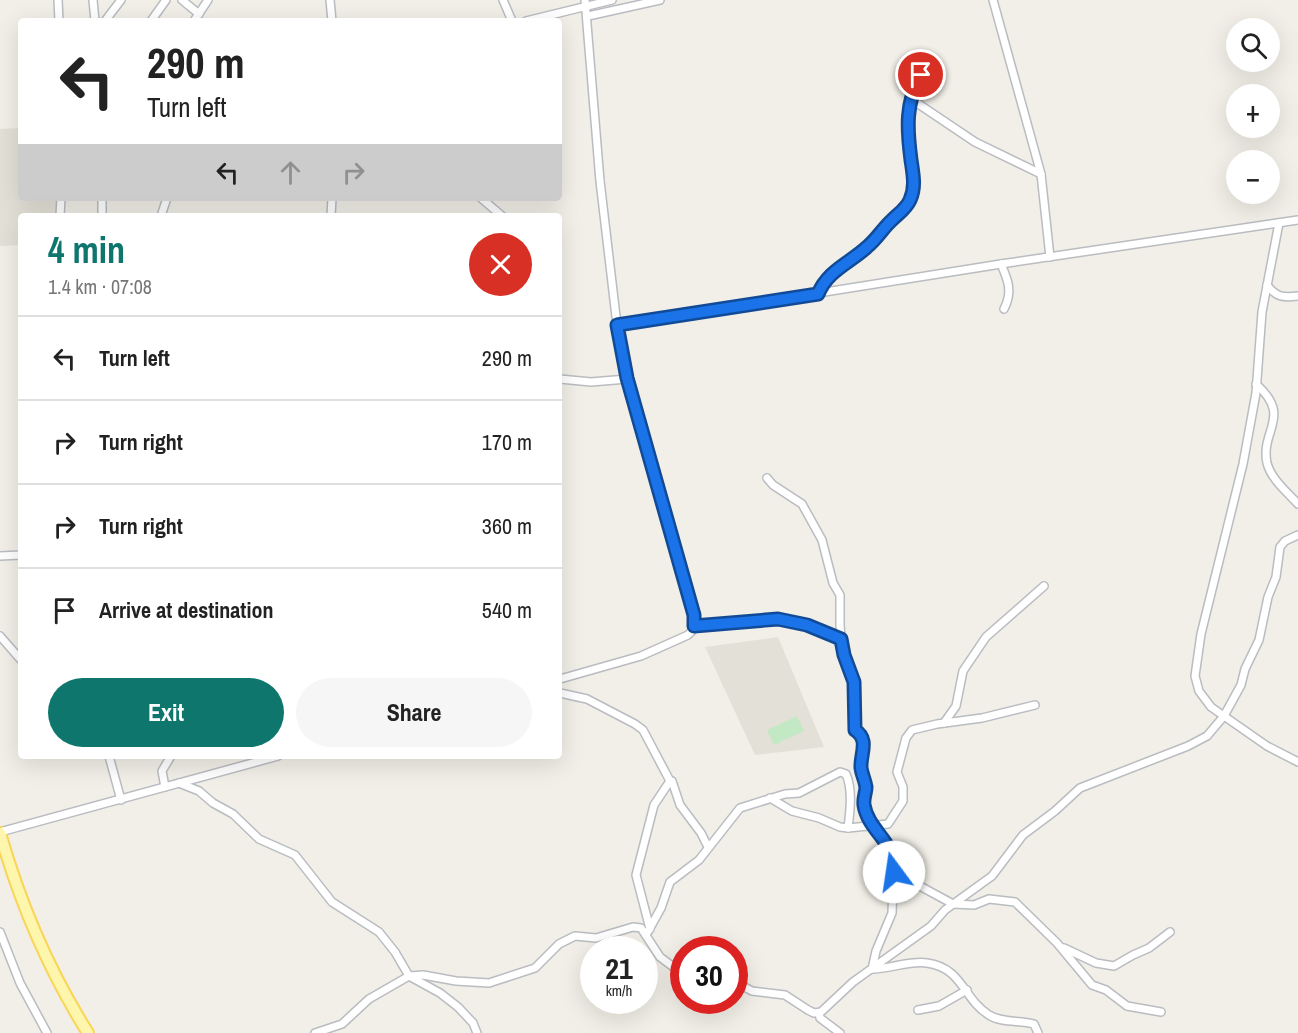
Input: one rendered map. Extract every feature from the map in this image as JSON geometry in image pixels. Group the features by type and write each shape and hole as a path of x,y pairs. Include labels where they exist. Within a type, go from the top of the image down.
{"main road":[{"path":"0,832 14,879 42,949 88,1033"}],"street":[{"path":"58,0 59,18"},
{"path":"93,0 95,18"},
{"path":"107,18 121,0"},
{"path":"152,18 166,0"},
{"path":"182,0 200,14"},
{"path":"197,18 208,0"},
{"path":"330,0 332,18"},
{"path":"503,0 511,18"},
{"path":"536,18 586,3 612,0"},
{"path":"588,16 660,0"},
{"path":"993,0 1041,174 1050,257"},
{"path":"562,678 641,656 688,635 694,626 694,615 627,378 617,325 600,181 586,3"},
{"path":"818,294 829,275 868,247 910,201 914,182 908,130 911,99 921,75"},
{"path":"911,99 975,142 1041,174"},
{"path":"484,201 498,213"},
{"path":"617,325 1000,264 1298,220"},
{"path":"1279,223 1267,285 1244,464 1201,634 1194,676 1195,683 1205,699 1224,716 1267,746 1298,762"},
{"path":"1000,264 1009,283 1010,292 1004,309"},
{"path":"1267,285 1275,295 1286,298 1298,296"},
{"path":"562,379 591,382 627,378"},
{"path":"1256,384 1271,401 1274,410 1274,425 1268,441 1267,462 1274,478 1298,504"},
{"path":"767,478 773,485 801,502 822,540 833,583 840,595 841,639 854,682 855,728 863,739 864,752 861,767 866,788 864,805 874,826 890,849 894,861 892,913 876,951 872,969"},
{"path":"748,989 785,995 808,1011 819,1013 853,982 931,926 945,910 992,876 1023,835 1056,811 1080,788 1207,736 1224,716 1241,686 1245,669 1260,640 1268,597 1276,577 1280,547 1285,541 1298,535"},
{"path":"0,556 18,555"},
{"path":"945,723 956,706 963,671 986,637 1044,586"},
{"path":"694,626 778,619 807,625 841,639"},
{"path":"0,636 18,657"},
{"path":"562,693 587,699 643,730 672,781 680,806 701,833 708,847"},
{"path":"770,798 792,812 848,828 888,824 903,801 903,787 897,772 909,733 920,727 982,718 1035,705"},
{"path":"110,759 121,800"},
{"path":"165,787 162,771 169,759"},
{"path":"0,832 121,800 259,759"},
{"path":"648,932 661,908 670,882 692,867 723,833 740,808 770,798 800,793 836,772 843,773 847,776 850,792 848,828"},
{"path":"670,781 654,805 636,874 648,932 660,957 670,964"},
{"path":"179,783 199,791 213,803 232,814 259,839 295,855 332,902 379,932 395,952 409,976 440,993 458,1007 473,1023 477,1033"},
{"path":"894,872 953,904 974,905 989,899 1016,902 1058,943 1092,984 1106,990 1127,1006 1161,1012"},
{"path":"315,1033 342,1024 369,999 409,976 423,975 478,984 489,983 535,968 559,944 575,936 596,938 633,927 648,932"},
{"path":"0,932 20,983 47,1033"},
{"path":"1058,943 1067,950 1096,963 1114,966 1149,948 1170,932"},
{"path":"872,969 921,962 931,963 952,973 991,1017 1034,1024 1038,1033"},
{"path":"918,1010 939,1006 967,990"},
{"path":"819,1013 820,1018 840,1033"}],"shaded area":[{"path":"18,128 18,201 57,201 56,213 18,213 18,245 0,246 0,129"},
{"path":"778,637 824,747 755,755 705,647"}],"green space":[{"path":"797,716 804,731 774,745 767,730"}],"route":[{"path":"894,872 893,855 871,823 864,805 866,788 861,767 864,752 863,739 861,733 855,730 854,680 844,655 841,639 807,625 778,619 694,626 694,615 627,378 617,325 818,294 829,275 868,247 910,201 914,182 908,112 911,97 921,75"}]}
